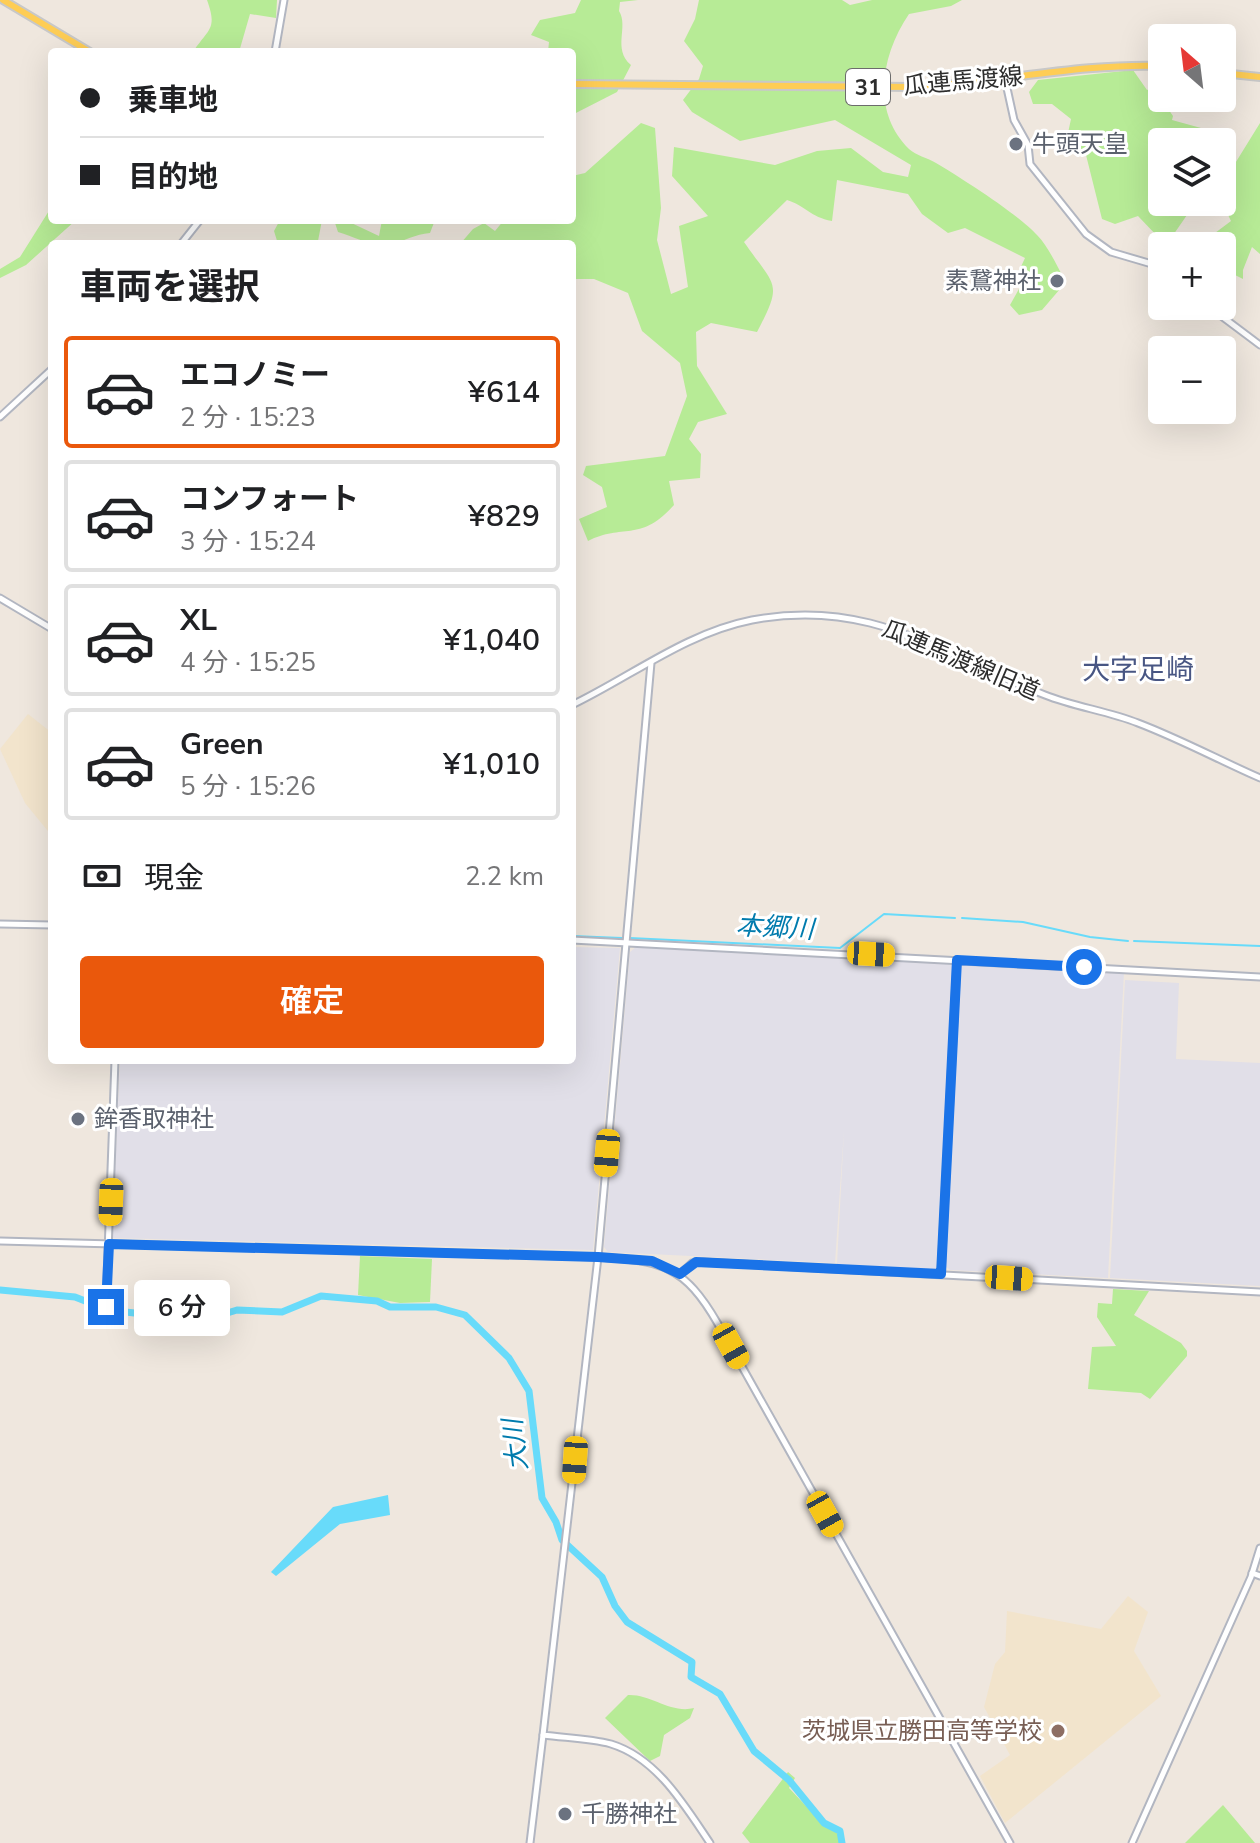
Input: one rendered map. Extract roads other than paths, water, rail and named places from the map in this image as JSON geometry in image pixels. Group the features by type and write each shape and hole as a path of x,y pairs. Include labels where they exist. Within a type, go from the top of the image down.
{"main road":[{"path":"3,0 83,48"},
{"name":"瓜連馬渡線","path":"576,84 914,87 1005,79 1079,68 1148,66"},
{"path":"1236,74 1260,77"}],"street":[{"path":"276,48 284,0"},
{"path":"1005,79 1014,120 1028,145 1030,164 1086,234 1102,248 1148,263"},
{"path":"184,240 197,224"},
{"path":"1227,320 1260,345"},
{"path":"0,417 48,373"},
{"path":"0,598 48,627"},
{"name":"瓜連馬渡線旧道","path":"576,703 706,634 750,621 845,616 903,632 1044,695 1136,722 1260,778"},
{"path":"530,1843 598,1257 651,663"},
{"path":"0,924 48,925"},
{"path":"576,940 1260,977"},
{"path":"941,1274 957,960"},
{"path":"106,1307 115,1064"},
{"path":"0,1241 598,1257 652,1261 680,1274 695,1288 718,1324 1010,1843"},
{"path":"680,1274 696,1262 1260,1292"},
{"path":"1132,1843 1252,1573 1260,1548"},
{"path":"1252,1573 1260,1576"},
{"path":"543,1735 611,1745 635,1755 669,1786 710,1843"}],"water":[{"path":"388,1495 390,1515 340,1524 276,1576 271,1572 333,1507"}],"waterway":[{"name":"本郷川","path":"630,938 840,948 884,914 955,918"},
{"name":"本郷川","path":"962,918 1023,922 1090,937 1128,941"},
{"name":"本郷川","path":"576,936 622,938"},
{"name":"本郷川","path":"1134,941 1260,946"},
{"name":"大川","path":"0,1290 75,1297 108,1310 187,1319 208,1319 237,1310 282,1312 321,1296 377,1301 390,1307 436,1307 465,1315 509,1358 529,1391 542,1498 562,1540 602,1577 615,1606 627,1622 692,1662 691,1677 720,1694 754,1751 789,1780 824,1823 840,1831 842,1843"}],"place":[{"name":"牛頭天皇","path":"1016,144"},
{"name":"素鵞神社","path":"1057,281"},
{"name":"鉾香取神社","path":"78,1119"},
{"name":"茨城県立勝田高等学校","path":"1058,1731"},
{"name":"千勝神社","path":"565,1814"}],"district":[{"name":"大字足崎","path":"1138,669"}]}
